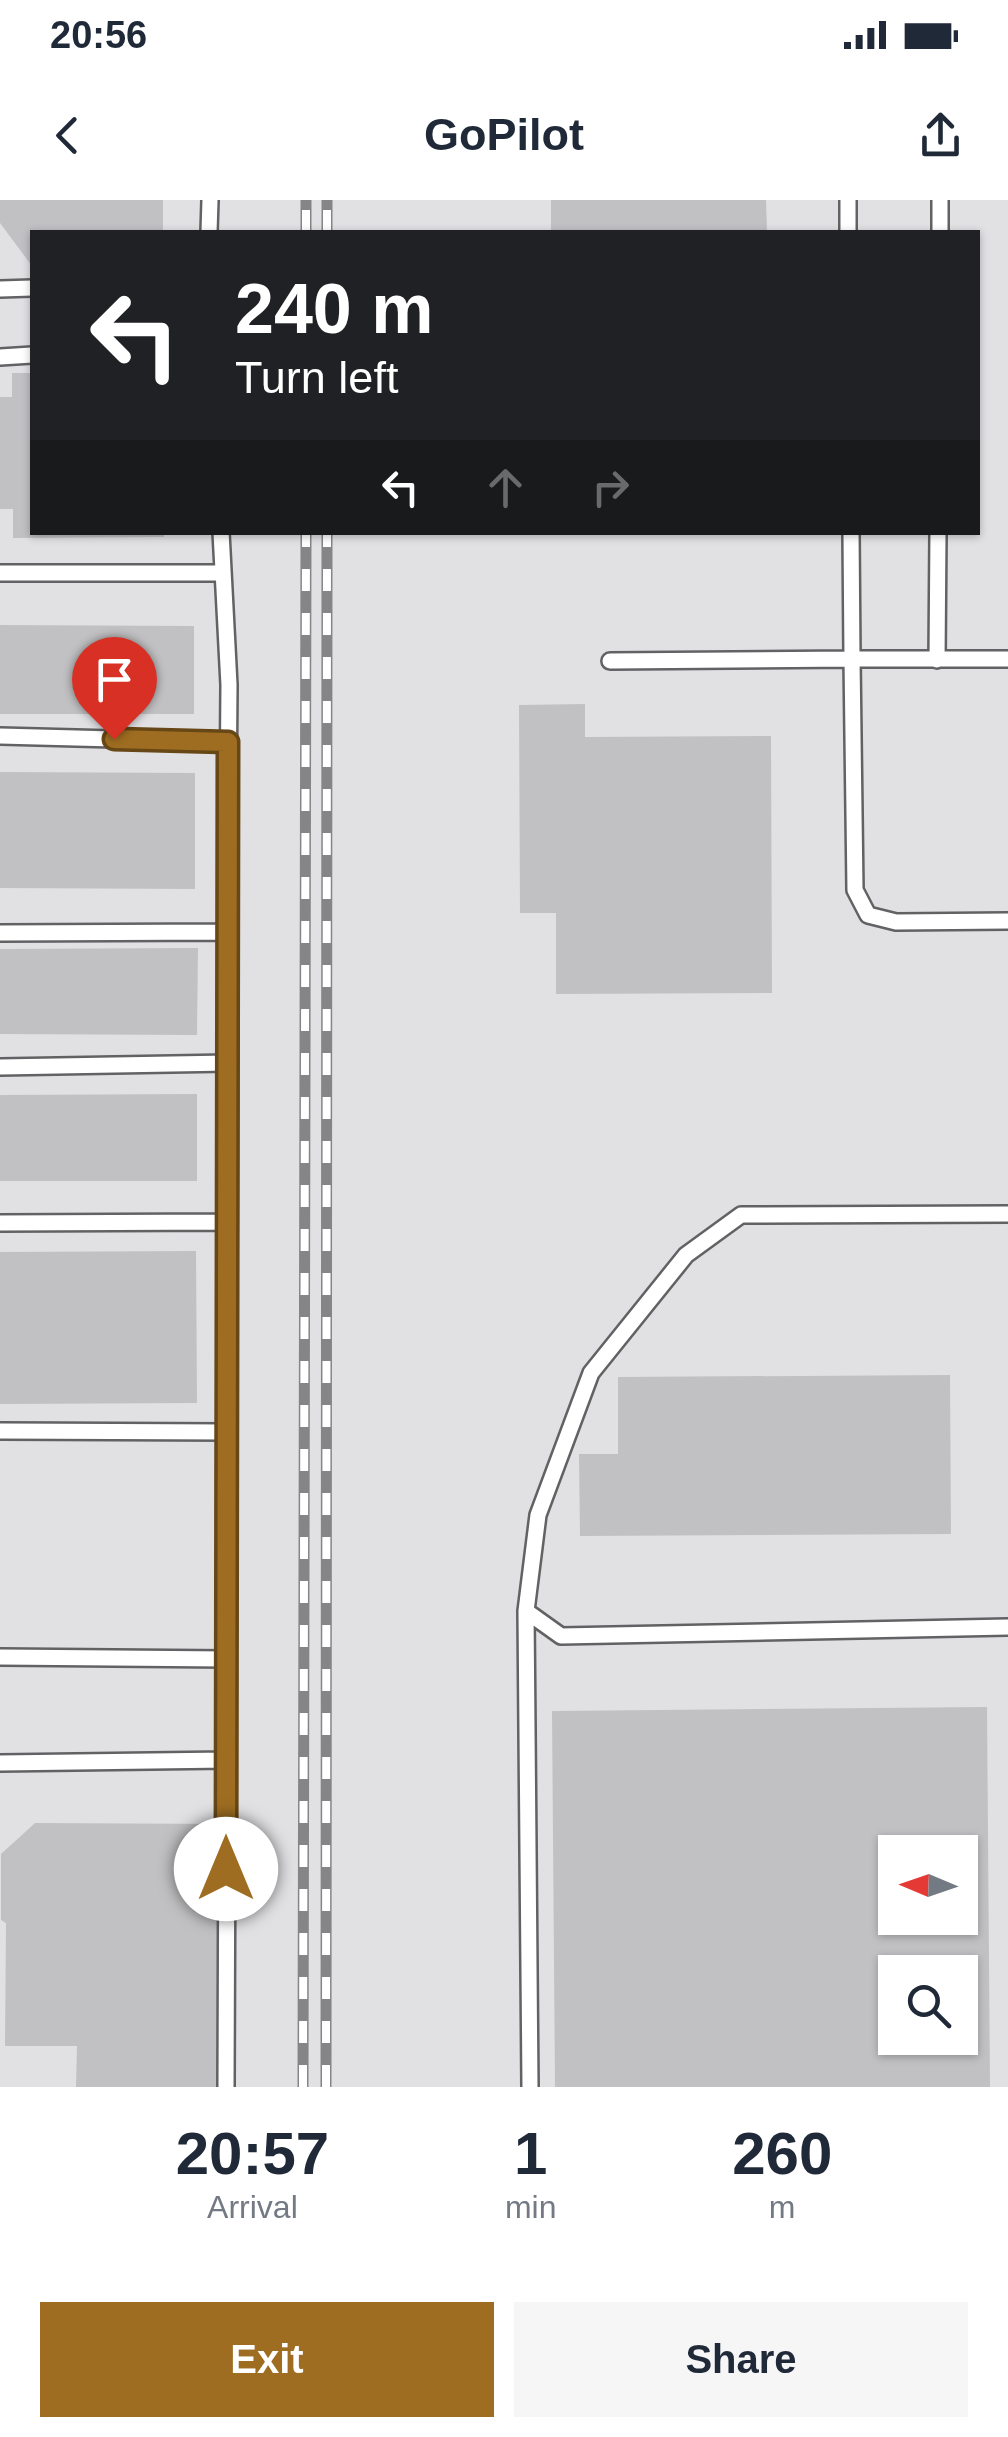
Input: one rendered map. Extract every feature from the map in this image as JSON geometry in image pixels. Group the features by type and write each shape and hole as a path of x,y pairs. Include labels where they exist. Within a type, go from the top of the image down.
{"lane":[{"path":"210,200 210,230"},
{"path":"848,200 848,230"},
{"path":"940,200 940,230"},
{"path":"0,289 30,288"},
{"path":"0,358 30,356"},
{"path":"221,535 230,975 226,2087"},
{"path":"851,535 855,890 868,914 896,922 1008,921"},
{"path":"936,660 938,535"},
{"path":"0,573 223,573"},
{"path":"610,661 1008,658"},
{"path":"0,736 228,742"},
{"path":"0,933 227,932"},
{"path":"0,1067 229,1064"},
{"path":"530,2087 526,1611 538,1515 591,1373 686,1254 740,1216 1008,1214"},
{"path":"0,1223 227,1222"},
{"path":"0,1431 228,1432"},
{"path":"526,1611 561,1636 1008,1628"},
{"path":"0,1657 227,1659"},
{"path":"0,1763 227,1760"}],"building":[{"path":"0,200 163,200 163,230 30,230 30,263 0,223"},
{"path":"551,200 766,200 767,230 551,230"},
{"path":"12,373 30,373 30,535 164,537 13,538 13,509 0,509 0,397 12,397"},
{"path":"0,625 194,626 194,714 0,714"},
{"path":"585,704 585,737 771,736 772,993 556,994 556,913 520,913 519,705"},
{"path":"0,772 195,773 195,889 0,888"},
{"path":"198,948 197,1035 0,1034 0,949"},
{"path":"197,1094 197,1181 0,1181 0,1095"},
{"path":"196,1251 197,1403 0,1404 0,1252"},
{"path":"950,1375 951,1534 580,1536 579,1454 618,1454 618,1377"},
{"path":"987,1707 990,2087 555,2087 552,1711"},
{"path":"35,1823 226,1824 224,2087 76,2087 77,2046 5,2046 6,1923 1,1920 1,1854"}],"railway":[{"path":"306,200 306,230"},
{"path":"327,200 327,230"},
{"path":"303,2087 306,535"},
{"path":"326,2087 327,535"}],"route":[{"path":"114,739 228,742 226,1869"}]}
